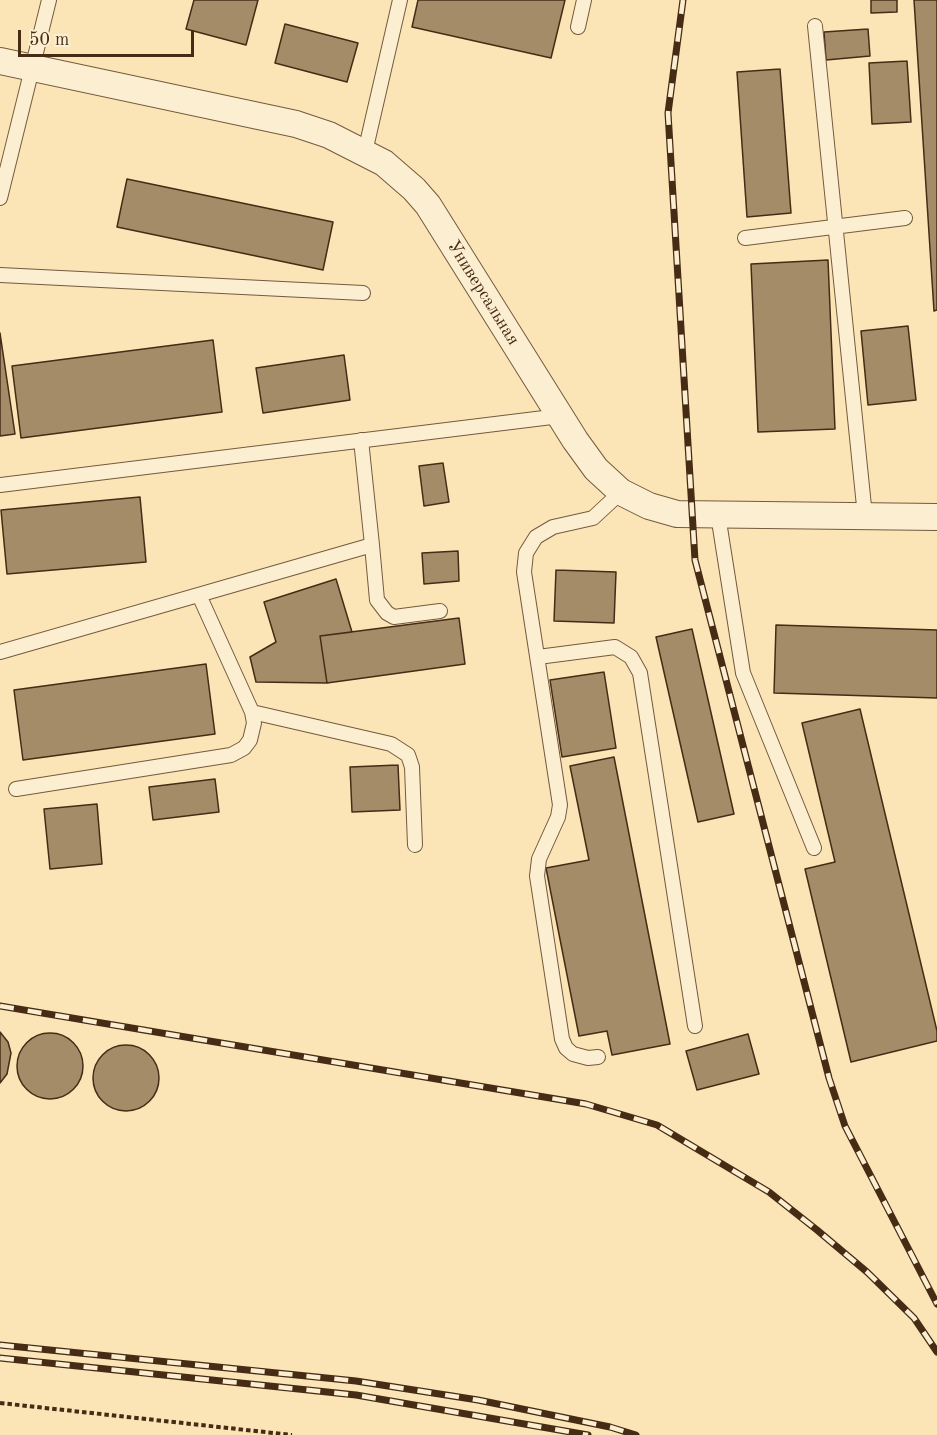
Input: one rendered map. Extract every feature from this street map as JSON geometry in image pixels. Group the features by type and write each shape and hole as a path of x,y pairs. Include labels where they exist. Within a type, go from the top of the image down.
{"street":[{"name":"Универсальная","path":"0,61 297,124 365,152 400,176 428,205 560,416 596,468 621,492 649,506 677,514 937,517"}],"lane":[{"path":"0,198 49,0"},
{"path":"365,152 399,0"},
{"path":"578,27 584,0"},
{"path":"815,26 865,516"},
{"path":"745,238 905,218"},
{"path":"0,275 363,293"},
{"path":"0,485 560,416"},
{"path":"362,440 377,600 381,607 394,617 440,611"},
{"path":"598,1057 588,1058 573,1054 566,1048 562,1039 537,876 538,859 558,817 560,805 524,572 526,553 544,530 593,518 621,492"},
{"path":"718,515 743,673 814,848"},
{"path":"0,652 372,544"},
{"path":"16,789 231,755 250,740 254,723 252,712 198,595"},
{"path":"538,657 615,647 631,657 640,673 695,1026"},
{"path":"252,712 392,744 405,752 412,767 415,845"}],"path":[{"path":"0,1403 292,1435"}],"building":[{"path":"194,0 258,0 246,45 186,29"},
{"path":"418,0 565,0 551,58 412,27"},
{"path":"871,0 897,0 897,12 871,13"},
{"path":"914,0 937,0 937,310 934,311"},
{"path":"285,24 358,43 347,82 275,63"},
{"path":"868,29 870,56 826,60 824,32"},
{"path":"907,61 911,122 872,124 869,63"},
{"path":"780,69 791,213 747,217 737,72"},
{"path":"127,179 333,222 323,270 117,227"},
{"path":"828,260 835,429 758,432 751,264"},
{"path":"908,326 916,400 868,405 861,331"},
{"path":"0,333 15,434 0,436"},
{"path":"213,340 222,412 21,438 12,366"},
{"path":"344,355 350,400 263,413 256,368"},
{"path":"443,463 449,502 424,506 419,466"},
{"path":"140,497 146,562 7,574 1,510"},
{"path":"458,551 459,581 424,584 422,553"},
{"path":"556,570 616,572 614,623 554,621"},
{"path":"336,579 352,632 320,636 327,683 256,682 250,657 276,642 264,602"},
{"path":"459,618 465,664 327,683 320,636"},
{"path":"776,625 937,630 937,698 774,693"},
{"path":"692,629 734,814 698,822 656,637"},
{"path":"206,664 215,734 23,760 14,690"},
{"path":"604,672 616,748 562,757 550,680"},
{"path":"860,709 937,1031 937,1041 851,1062 805,869 835,862 802,723"},
{"path":"614,757 670,1044 612,1055 607,1031 579,1036 546,868 589,860 570,766"},
{"path":"398,765 400,810 352,812 350,767"},
{"path":"215,779 219,812 153,820 149,787"},
{"path":"97,804 102,864 50,869 44,809"},
{"path":"0,1032 8,1042 11,1053 7,1074 0,1083"},
{"path":"43,1033 57,1033 69,1038 78,1047 83,1066 81,1079 74,1090 57,1099 43,1099 31,1094 22,1085 17,1073 17,1059 22,1047 31,1038"},
{"path":"748,1034 759,1074 697,1090 686,1051"},
{"path":"119,1045 133,1045 145,1050 154,1059 159,1078 157,1091 150,1102 133,1111 119,1111 107,1106 98,1097 93,1085 93,1071 98,1059 107,1050"}],"railway":[{"path":"683,0 668,113 695,560 829,1078 845,1126 937,1304"},
{"path":"0,1006 586,1104 657,1125 769,1192 817,1230 867,1272 914,1318 937,1352"},
{"path":"0,1345 356,1381 478,1400 610,1427 636,1435"},
{"path":"0,1358 356,1395 588,1435"}]}
